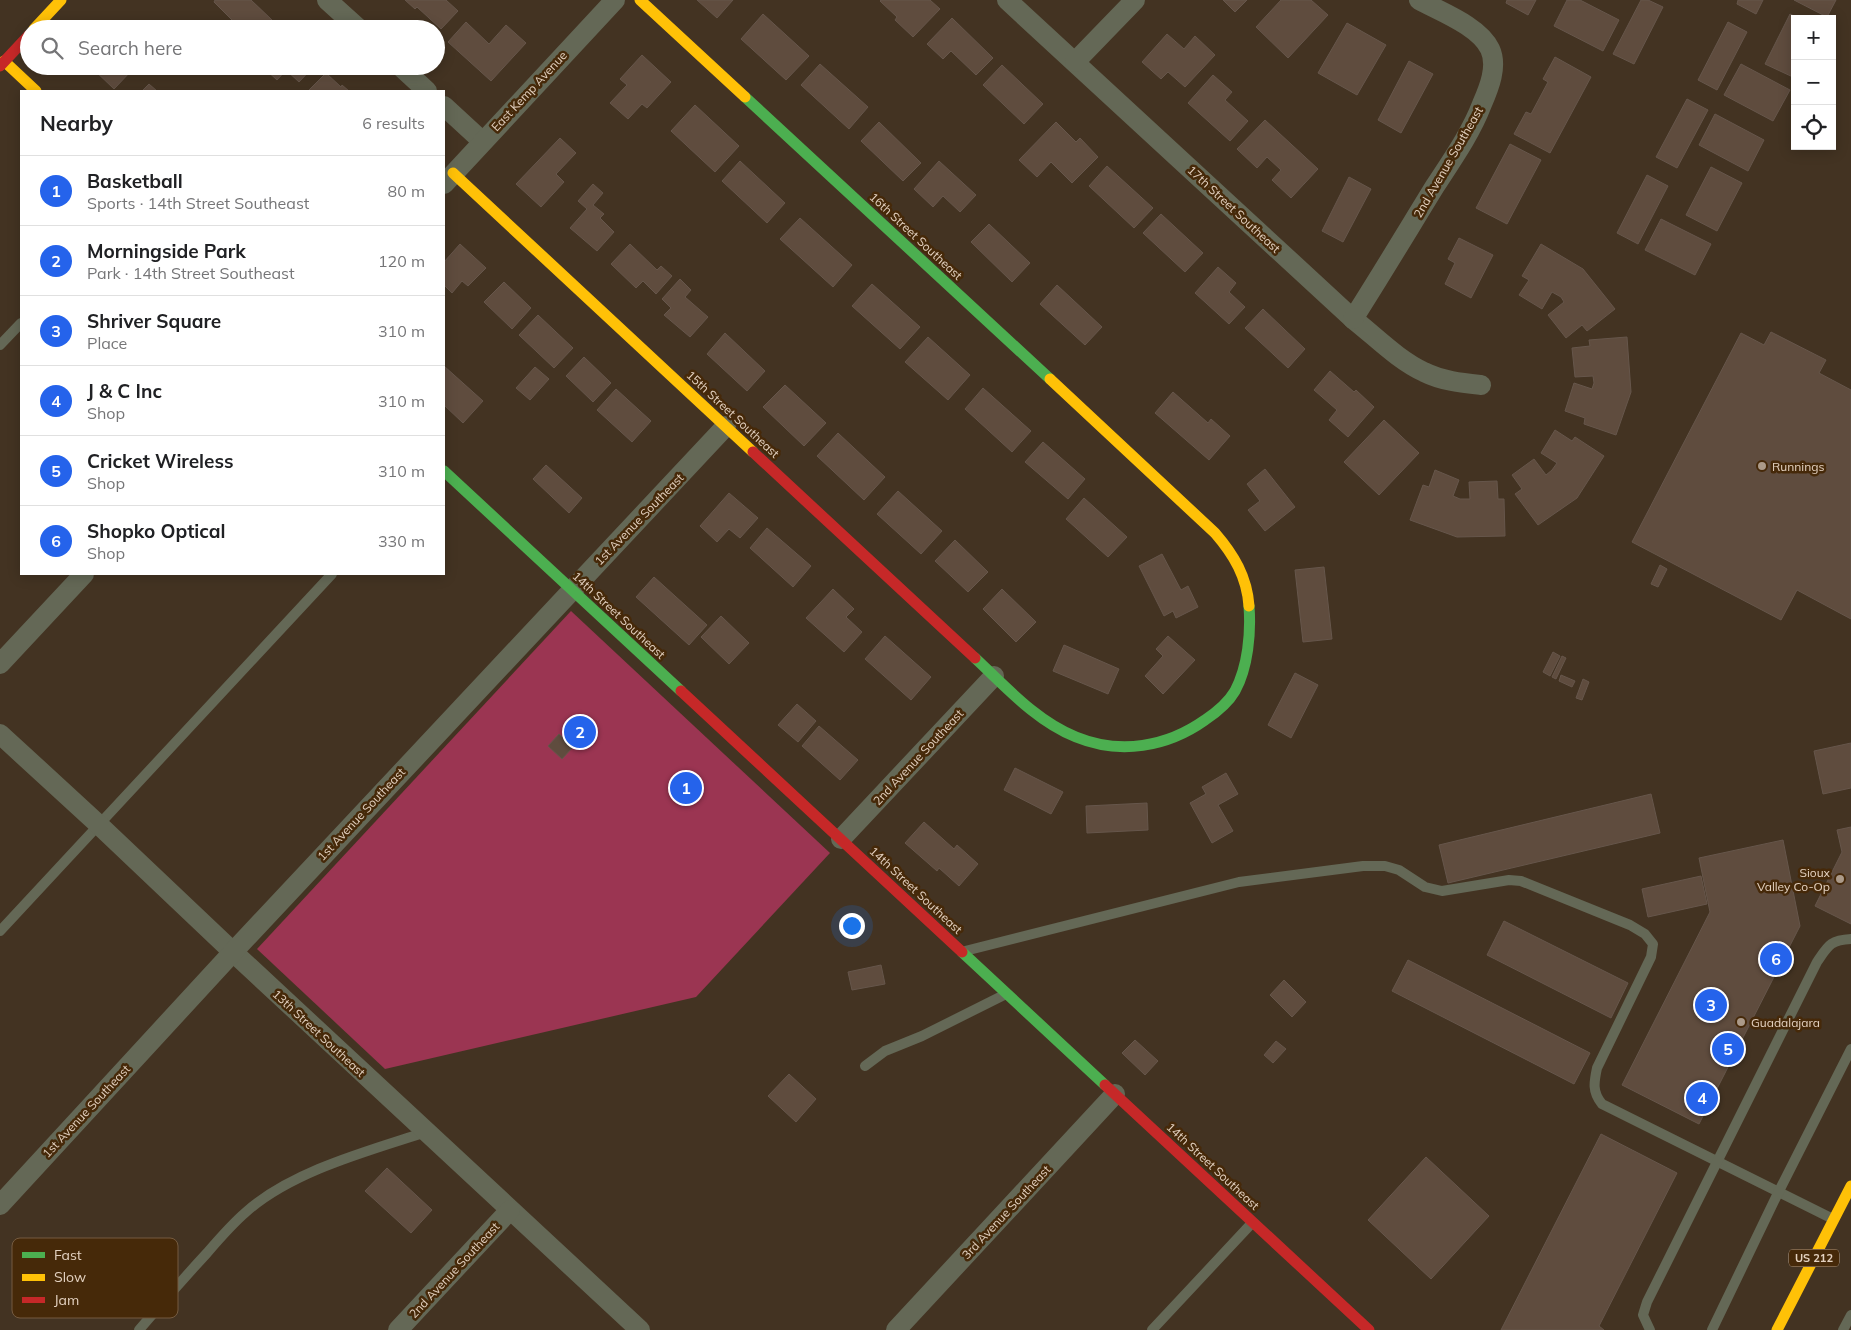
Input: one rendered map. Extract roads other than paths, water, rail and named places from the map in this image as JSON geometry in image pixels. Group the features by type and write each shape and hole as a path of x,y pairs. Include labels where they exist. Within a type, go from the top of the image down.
{"street":[{"path":"42,20 61,0"},
{"path":"327,0 349,20"},
{"name":"East Kemp Avenue","path":"448,178 615,0"},
{"name":"16th Street Southeast","path":"640,0 1205,522 1227,546 1241,571 1248,596 1251,620 1243,671 1230,698 1208,719"},
{"name":"17th Street Southeast","path":"1006,0 1353,319 1409,364 1426,373 1455,382 1481,385"},
{"path":"1075,62 1135,0"},
{"name":"2nd Avenue Southeast","path":"1353,319 1459,148 1482,106 1492,77 1493,62 1490,49 1478,34 1419,0"},
{"path":"20,45 2,64 35,90"},
{"path":"410,75 426,90"},
{"path":"445,107 482,141"},
{"name":"15th Street Southeast","path":"448,178 726,426 1026,705 1076,737 1126,748 1153,745 1180,736 1208,719"},
{"name":"1st Avenue Southeast","path":"0,1205 233,952 726,426"},
{"name":"14th Street Southeast","path":"445,471 1369,1330"},
{"path":"0,664 83,575"},
{"name":"2nd Avenue Southeast","path":"841,839 994,676"},
{"name":"13th Street Southeast","path":"0,734 640,1330"},
{"name":"3rd Avenue Southeast","path":"896,1330 1115,1094"},
{"name":"US 212","path":"1777,1330 1839,1215 1851,1186"},
{"name":"2nd Avenue Southeast","path":"398,1330 510,1210"}],"lane":[{"path":"0,345 20,324"},
{"path":"0,932 98,824 331,575"},
{"path":"962,952 1239,882 1363,866 1385,866 1399,870 1425,887 1442,890 1509,880 1521,881 1630,925 1645,934 1653,944 1651,956 1597,1068 1594,1083 1595,1096 1602,1104 1778,1192 1839,1215"},
{"path":"1650,1330 1644,1315 1647,1302 1817,962 1826,948 1837,940 1851,939"},
{"path":"864,1066 885,1051 922,1036 1007,993"},
{"path":"1712,1330 1778,1192 1851,1049"},
{"path":"178,1284 247,1211 281,1188 312,1173 374,1148 426,1132"},
{"path":"1152,1330 1253,1222"},
{"path":"1843,1330 1851,1315"},
{"path":"139,1330 149,1318"}],"place":[{"name":"Runnings","path":"1762,466"},
{"name":"Morningside Park","path":"580,732"},
{"name":"Basketball","path":"686,788"},
{"name":"Sioux Valley Co-Op","path":"1840,879"},
{"name":"Shopko Optical","path":"1776,959"},
{"name":"Shriver Square","path":"1711,1005"},
{"name":"Guadalajara","path":"1741,1022"},
{"name":"Cricket Wireless","path":"1728,1049"},
{"name":"J & C Inc","path":"1702,1098"}]}
